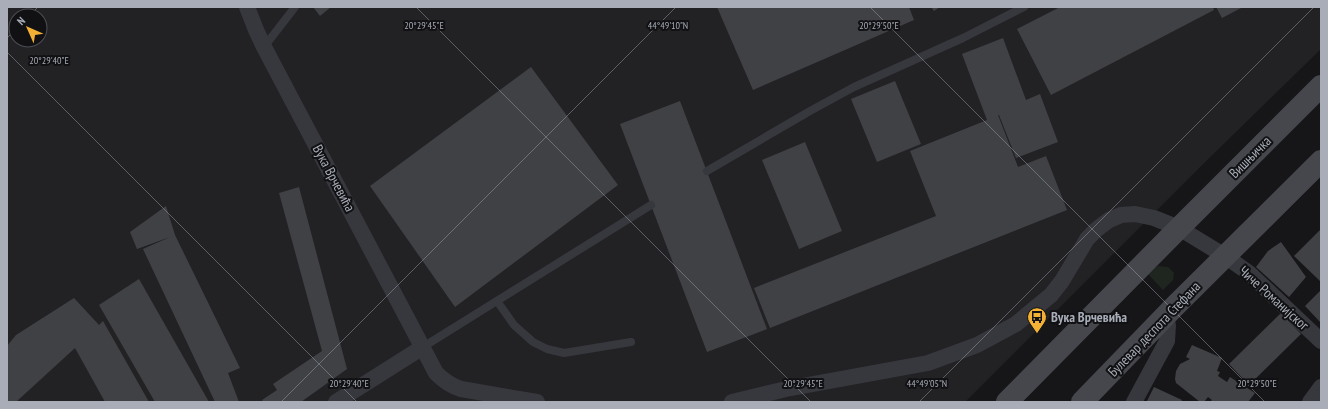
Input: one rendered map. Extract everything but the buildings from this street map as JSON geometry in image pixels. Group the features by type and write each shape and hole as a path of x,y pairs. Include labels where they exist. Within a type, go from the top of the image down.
{"main road":[{"name":"Вишњичка","path":"1179,228 1321,86"},
{"path":"1225,256 1321,161"},
{"path":"1008,402 1179,228"},
{"name":"Булевар деспота Стефана","path":"1082,402 1225,256"}],"street":[{"name":"Вука Врчевића","path":"247,7 264,47 436,373 451,386 537,402"},
{"path":"256,30 260,7"},
{"path":"732,402 786,389 928,363 977,346 1016,324 1051,294 1062,281 1087,239 1109,220 1121,215 1135,214 1154,218 1179,228"},
{"name":"Чиче Романијског","path":"1179,228 1225,256 1249,273 1321,341"},
{"path":"1134,402 1167,341 1168,325 1163,318"},
{"path":"336,402 423,347"},
{"path":"1310,402 1321,387"}],"lane":[{"path":"264,47 295,7"},
{"path":"707,171 854,86 963,38 1024,7"},
{"path":"423,347 651,205"},
{"path":"497,301 514,325 533,342 547,349 564,353 630,342"}],"shaded area":[{"path":"7,7 1321,7 1321,49 1193,174 965,402 7,402"},
{"path":"1158,266 1168,267 1174,273 1173,280 1163,290 1147,273"}],"place":[{"name":"Вука Врчевића","path":"1037,334"}]}
